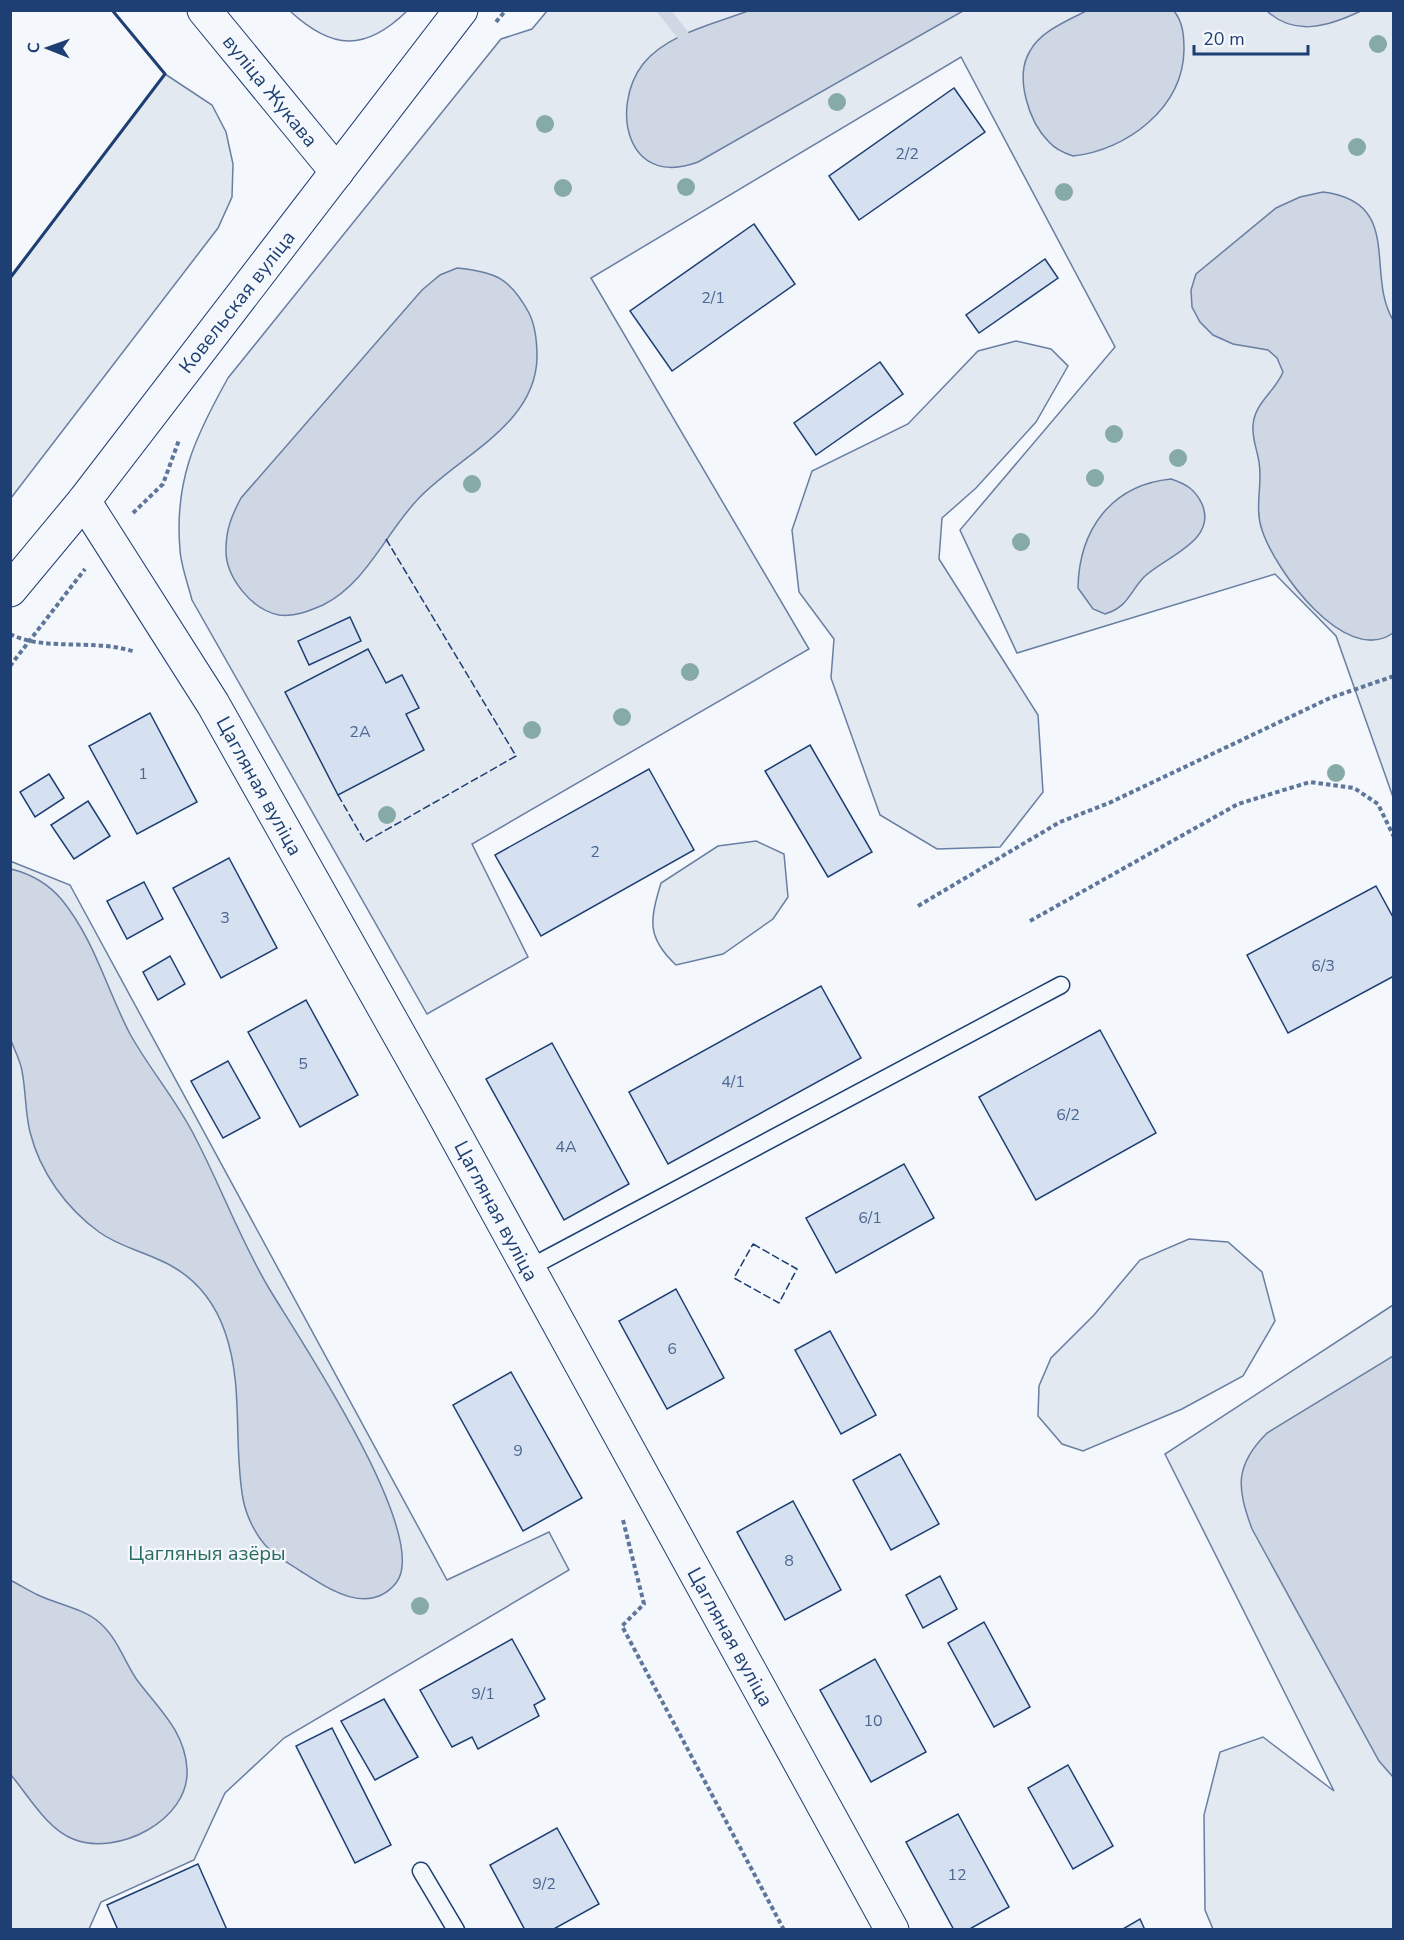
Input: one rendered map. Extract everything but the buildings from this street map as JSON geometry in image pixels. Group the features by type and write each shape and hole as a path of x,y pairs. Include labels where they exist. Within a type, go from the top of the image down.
{"main road":[{"name":"вуліца Жукава","path":"204,10 337,172"},
{"name":"Ковельская вуліца","path":"10,590 84,501 460,10"},
{"name":"Цагляная вуліца","path":"84,501 213,704 441,1109 892,1929"}],"lane":[{"path":"527,1269 1061,985"},
{"path":"421,1870 456,1929"}],"path":[{"path":"10,634 27,642 117,645 138,653"},
{"path":"918,906 1060,822 1109,803 1330,698 1394,676"},
{"path":"1030,921 1238,804 1310,782 1354,788 1378,804 1394,837"},
{"path":"622,1514 644,1604 622,1626 784,1929"}],"green space":[{"path":"290,11 407,11 377,34 348,41 334,39 320,33"},
{"path":"547,11 1393,11 1393,797 1336,636 1275,574 1017,653 960,530 1115,347 961,57 591,278 809,649 472,844 528,957 427,1014 192,600 181,556 180,502 189,460 206,420 228,378 501,39 532,29"},
{"path":"165,74 212,105 226,132 233,164 232,197 218,228 11,498 11,278"},
{"path":"1016,341 1051,349 1068,366 1036,422 976,488 942,518 939,559 1038,715 1043,792 1000,847 937,849 880,815 831,678 834,639 799,592 792,530 812,471 908,424 978,351"},
{"path":"756,841 784,854 788,897 773,919 723,954 676,965 659,946 653,927 654,907 661,883 718,846"},
{"name":"Цагляныя азёры","path":"10,861 70,885 447,1580 549,1532 569,1570 284,1738 225,1793 194,1860 101,1902 89,1929 11,1929"},
{"path":"1189,1239 1228,1242 1262,1272 1275,1321 1243,1376 1182,1409 1083,1451 1062,1444 1038,1416 1039,1386 1051,1358 1094,1315 1140,1260"},
{"path":"1393,1305 1393,1929 1213,1929 1205,1910 1204,1815 1220,1752 1263,1737 1334,1791 1165,1454"}],"shaded area":[{"path":"748,11 963,11 698,162 674,167 654,164 640,154 631,139 627,121 628,101 633,82 643,64 653,54 678,37"},
{"path":"1086,11 1174,11 1182,29 1184,50 1181,71 1174,90 1163,107 1148,122 1132,135 1113,145 1073,156 1051,144 1035,123 1026,99 1023,73 1030,51 1041,38 1055,27"},
{"path":"1267,11 1361,11 1325,24 1301,26 1289,24"},
{"path":"1323,192 1348,198 1364,210 1373,225 1378,242 1385,301 1393,320 1393,633 1374,640 1354,637 1334,626 1314,609 1281,568 1262,530 1259,513 1260,470 1253,426 1257,411 1283,372 1277,358 1268,350 1233,344 1213,335 1200,322 1192,307 1191,290 1196,274 1276,208 1300,197"},
{"path":"457,268 492,275 508,284 529,313 535,334 537,357 533,381 524,402 493,437 419,498 364,570 338,595 323,605 291,615 279,615 259,607 235,581 227,560 228,529 241,498 422,290 440,275"},
{"path":"1171,479 1189,488 1202,504 1205,517 1196,538 1187,547 1144,577 1119,608 1105,614 1093,609 1078,588 1080,567 1092,530 1102,514 1131,490"},
{"path":"11,869 45,884 57,894 83,931 130,1034 189,1125 260,1272 357,1436 380,1482 396,1524 402,1559 396,1583 385,1593 374,1598 362,1599 337,1592 283,1560 258,1536 243,1499 231,1352 214,1308 199,1287 179,1271 113,1240 87,1222 65,1200 40,1161 28,1124 21,1067 9,1032"},
{"path":"1393,1356 1393,1777 1379,1761 1252,1529 1241,1489 1244,1467 1249,1456 1267,1433"},
{"path":"10,1580 38,1595 79,1610 100,1623 116,1643 137,1680 162,1710 176,1732 185,1755 187,1769 185,1788 164,1819 147,1830 109,1843 90,1843 73,1839 46,1820 11,1775"}],"waterway":[{"path":"663,10 683,35"}],"fence":[{"path":"338,795 365,842 516,756 386,539"},
{"path":"753,1244 797,1269 779,1303 734,1278 753,1244"}],"wall":[{"path":"10,278 165,74 112,10"}]}
